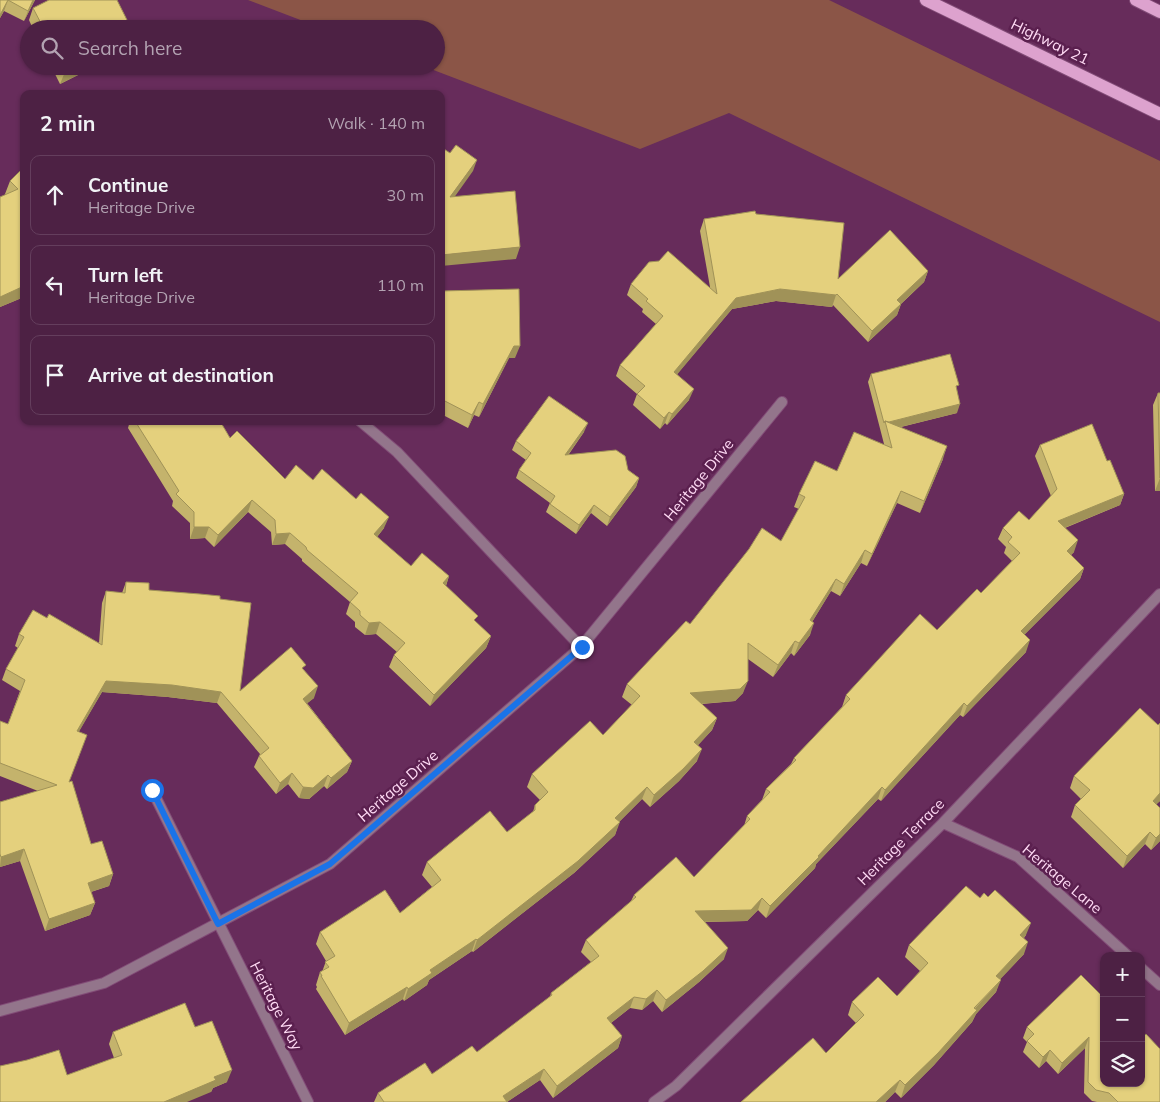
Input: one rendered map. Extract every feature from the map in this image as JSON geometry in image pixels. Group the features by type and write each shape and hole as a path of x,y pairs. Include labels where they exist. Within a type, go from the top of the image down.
{"main road":[{"name":"Highway 21","path":"926,0 1160,114"},
{"path":"1136,0 1160,12"}],"street":[{"name":"Heritage Drive","path":"0,1011 104,983 330,864 582,647 782,402"},
{"path":"365,425 397,452 582,647"},
{"name":"Heritage Terrace","path":"654,1102 676,1086 943,823 1160,594"},
{"path":"152,790 218,924"},
{"name":"Heritage Lane","path":"943,823 1018,857 1124,952"},
{"name":"Heritage Way","path":"218,924 308,1102"},
{"path":"1145,972 1160,985"}],"shaded area":[{"path":"248,0 829,0 1160,161 1160,322 729,113 640,149 445,74 445,20 300,20"}],"building":[{"path":"0,0 8,0 0,15"},
{"path":"8,0 33,0 28,11"},
{"path":"49,0 117,0 127,20 39,20 33,8"},
{"path":"456,145 477,160 450,197 515,191 520,247 445,255 445,150 450,153"},
{"path":"20,171 20,288 0,297 0,197 18,189 10,181"},
{"path":"755,211 756,214 844,223 838,279 890,230 928,271 897,300 901,304 872,331 837,294 780,289 736,298 674,372 694,389 672,414 669,412 664,418 637,394 645,386 620,365 663,316 631,284 649,262 659,261 668,251 717,294 704,219"},
{"path":"519,289 520,346 514,346 483,404 479,402 472,415 445,401 445,291"},
{"path":"950,354 959,385 956,386 960,404 889,422 885,421 884,423 871,374"},
{"path":"1158,393 1160,393 1160,478"},
{"path":"549,396 588,423 565,455 616,450 625,456 628,470 639,478 610,517 594,505 579,525 550,504 555,496 519,470 531,453 516,441"},
{"path":"885,421 947,446 924,501 901,491 872,554 865,550 844,584 836,579 810,620 814,623 799,643 795,641 778,665 748,643 748,681 740,689 690,693 717,718 694,742 702,749 683,769 654,795 647,787 615,818 620,822 578,861 477,940 430,970 432,973 408,989 407,987 349,1023 321,976 320,972 329,967 325,962 335,956 320,932 385,890 400,913 441,880 427,862 490,811 507,832 535,810 535,805 548,792 532,774 590,721 603,735 640,696 627,684 686,621 690,624 749,549 762,528 781,541 805,497 799,494 815,461 837,471 854,432 892,448"},
{"path":"1092,424 1107,461 1110,460 1124,494 1058,521 1078,540 1067,551 1084,568 1021,631 1030,640 967,706 964,703 885,790 882,787 819,857 770,906 762,898 751,910 695,911 728,948 703,971 666,1000 657,990 646,999 634,997 607,1018 622,1036 557,1086 544,1069 503,1096 507,1102 384,1102 378,1093 425,1063 432,1074 472,1046 477,1052 552,995 551,993 599,956 586,940 636,897 634,895 676,857 694,877 750,819 747,816 770,792 766,789 796,760 794,758 850,699 846,695 920,614 937,630 977,589 981,593 1020,553 1008,542 1012,537 1003,528 1019,511 1029,520 1057,489 1040,445"},
{"path":"138,425 222,425 230,438 237,431 285,479 296,465 313,480 322,469 356,499 361,493 389,517 374,534 411,566 422,553 449,576 443,583 478,616 474,620 491,636 434,695 394,655 405,643 380,622 369,623 360,615 360,611 350,602 358,593 290,533 276,534 275,520 252,500 218,535 209,527 194,527 194,512 176,494 179,491"},
{"path":"126,582 149,583 149,590 220,596 220,599 251,603 240,691 291,647 306,665 302,668 318,686 303,699 352,761 331,778 328,775 313,788 303,787 292,773 280,783 259,756 269,748 221,692 172,685 106,681 77,731 87,735 69,782 72,781 91,844 102,841 113,874 88,883 95,903 49,919 24,849 1,857 0,854 0,802 57,785 0,763 0,721 8,724 25,680 6,669 24,637 19,634 33,610 47,618 49,614 102,645 106,591 125,593"},
{"path":"1140,708 1158,725 1160,723 1160,793 1153,801 1160,808 1160,834 1156,838 1150,832 1127,856 1075,805 1090,790 1074,776"},
{"path":"966,886 980,898 984,893 988,897 995,890 1031,923 1020,935 1028,942 996,976 1001,980 974,1008 977,1010 938,1053 905,1085 900,1080 876,1102 741,1102 813,1038 826,1053 864,1015 852,1002 878,977 897,996 928,963 909,945"},
{"path":"1081,975 1100,994 1100,1087 1145,1087 1146,1034 1160,1049 1160,1102 1118,1102 1109,1093 1096,1090 1088,1082 1089,1037 1062,1063 1050,1050 1043,1057 1027,1041 1034,1034 1027,1027"},
{"path":"185,1003 195,1027 212,1021 232,1070 214,1077 216,1080 164,1102 0,1102 0,1066 59,1050 67,1075 122,1055 113,1032"}],"route":[{"path":"152,790 218,924 330,864 582,647"}]}
